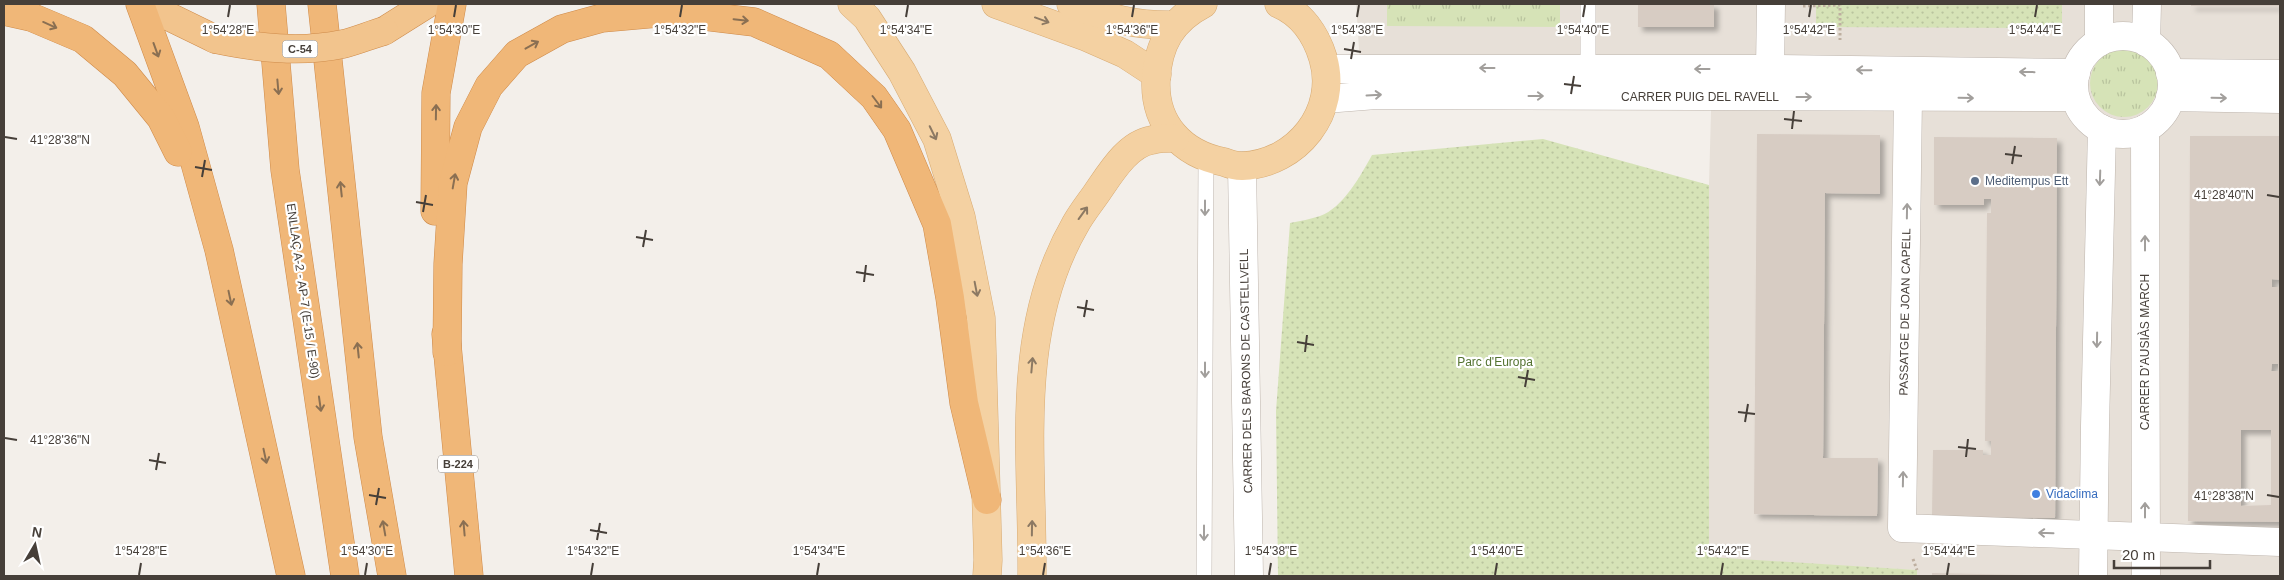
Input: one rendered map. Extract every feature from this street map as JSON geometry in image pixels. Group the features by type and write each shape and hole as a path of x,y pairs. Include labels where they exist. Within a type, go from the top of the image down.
{"highway":[{"name":"C-54","path":"141,4 216,39 256,48 300,49 343,44 384,31 427,4"},
{"path":"141,4 185,127 219,250 291,576"},
{"name":"ENLLAÇ A-2 - AP-7 (E-15 / E-90)","path":"271,4 285,170 345,576"},
{"path":"322,4 368,437 392,576"},
{"path":"447,352 435,214 436,93 452,4"},
{"path":"4,12 31,16 83,39 125,74 161,118 189,175 219,250"},
{"path":"447,352 448,264 453,183 468,127 489,86 516,54 562,29 602,18 670,12 754,22 830,55 874,97 896,130 937,224 950,298 964,403 987,500"},
{"name":"B-224","path":"447,352 469,576"}],"main road":[{"path":"852,4 867,18 902,72 937,140 961,217 981,318 987,500 987,576"},
{"path":"996,4 1092,39 1125,54 1156,75"},
{"path":"1072,4 1116,20 1151,26 1175,25"},
{"path":"1204,4 1186,13 1175,25 1164,43 1156,75 1156,94 1166,123 1175,138 1206,159 1242,166 1273,160 1298,144 1316,123 1325,99 1326,69 1319,43 1304,21 1280,4"},
{"path":"1032,576 1029,396 1041,308 1056,264 1075,224 1112,172 1132,149 1150,140 1175,138"}],"street":[{"path":"1770,69 1771,4"},
{"path":"2099,4 2099,42"},
{"path":"2146,4 2146,42"},
{"path":"2124,35 2146,42 2164,57 2170,85 2166,109 2157,120 2133,133 2121,133 2102,129 2080,109 2076,85 2083,56 2099,42 2108,38 2124,35"},
{"path":"1326,69 1770,69 2076,85"},
{"path":"2170,85 2280,74"},
{"name":"CARRER PUIG DEL RAVELL","path":"1325,99 1376,95 1908,97 2076,85"},
{"path":"2170,85 2280,99"},
{"name":"PASSATGE DE JOAN CAPELL","path":"1908,97 1902,528 2094,535"},
{"name":"CARRER D'AUSIÀS MARCH","path":"2145,128 2146,576"},
{"path":"2093,576 2094,426 2102,129"},
{"name":"CARRER DELS BARONS DE CASTELLVELL","path":"1242,166 1249,576"},
{"path":"2094,535 2280,542"}],"lane":[{"path":"1588,4 1588,68"},
{"path":"1204,576 1206,159"}],"path":[{"path":"1803,6 1840,4 1840,40"}],"shaded area":[{"path":"1356,4 2280,4 2280,576 1917,576 1916,570 1709,558 1709,185 1712,75 1361,79"}],"green space":[{"path":"1387,4 1560,4 1560,27 1387,26"},
{"path":"1816,4 2062,4 2062,28 1816,27"},
{"path":"2124,49 2137,52 2148,59 2155,70 2158,83 2155,96 2148,107 2137,114 2124,117 2111,114 2100,107 2093,96 2090,83 2093,70 2100,59 2111,52"},
{"name":"Parc d'Europa","path":"1543,139 1709,185 1709,557 1917,570 1917,576 1278,576 1276,411 1290,223 1320,216 1336,206 1350,190 1372,155"}],"building":[{"path":"1638,4 1714,4 1714,27 1638,27"},
{"path":"2191,4 2280,4 2280,6 2191,6"},
{"path":"1757,134 1880,135 1880,194 1825,193 1823,458 1878,458 1877,516 1754,514"},
{"path":"2190,136 2280,136 2280,280 2272,279 2272,287 2280,287 2280,522 2188,521","holes":["2272,364 2278,364 2278,371 2271,371","2241,430 2271,430 2271,505 2241,506"]},
{"path":"1934,137 2057,138 2055,518 1932,517 1933,450 1983,450 1983,455 1991,455 1991,441 1985,441 1987,213 1991,213 1991,199 1984,199 1984,205 1934,205"},
{"path":"1932,573 2026,575 2026,576 1932,576"}],"place":[{"name":"Meditempus Ett","path":"1975,181"},
{"name":"Vidaclima","path":"2036,494"}]}
